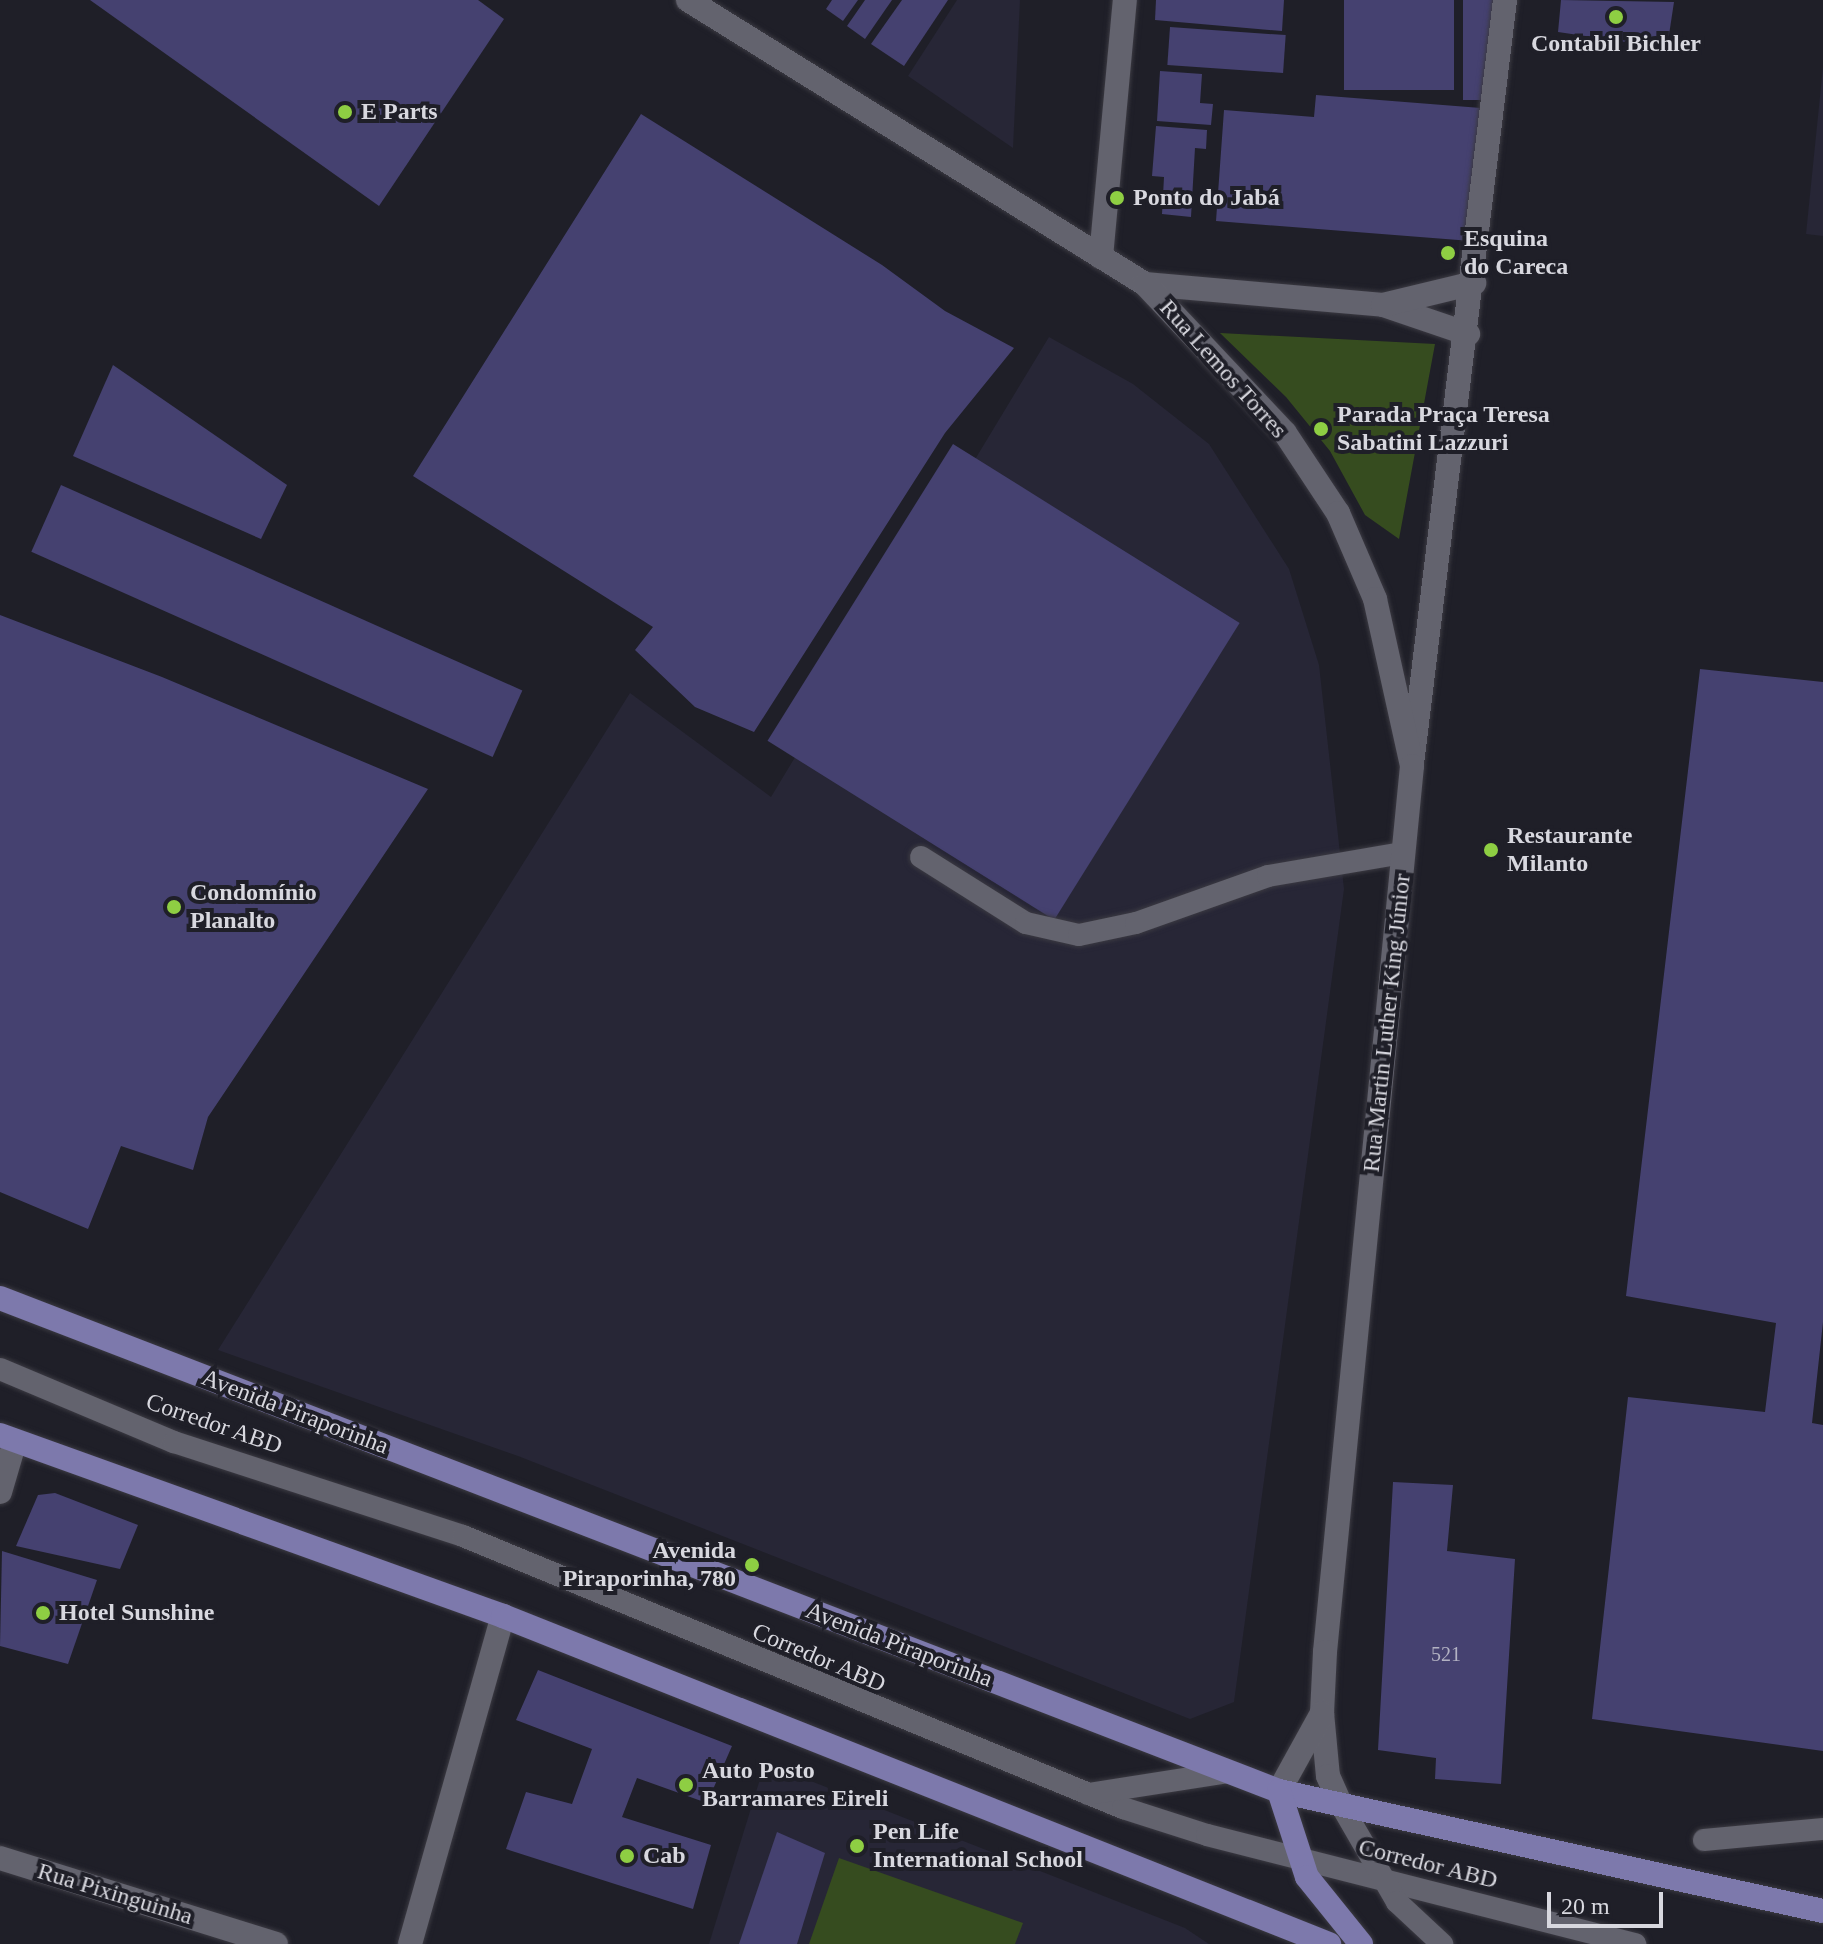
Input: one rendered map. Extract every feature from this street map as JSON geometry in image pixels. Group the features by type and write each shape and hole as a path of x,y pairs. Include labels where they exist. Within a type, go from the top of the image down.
{"main road":[{"name":"Avenida Piraporinha","path":"0,1298 1279,1791 1819,1915"},
{"path":"7,1438 503,1616 1329,1944"},
{"path":"1279,1791 1300,1858 1318,1898 1361,1944"}],"street":[{"name":"Rua Lemos Torres","path":"688,0 1145,284 1285,433 1338,513 1375,599 1412,766"},
{"path":"1101,257 1125,0"},
{"name":"Rua Martin Luther King Júnior","path":"1341,1805 1328,1776 1322,1713 1412,766 1468,334 1505,0"},
{"name":"Rua Lemos Torres","path":"1383,305 1474,283"},
{"name":"Rua Lemos Torres","path":"1145,284 1383,305 1468,334"},
{"path":"0,1492 7,1438"},
{"path":"410,1944 503,1616"},
{"name":"Rua Martin Luther King Júnior","path":"1279,1791 1322,1713"},
{"name":"Rua Pixinguinha","path":"0,1858 276,1944"}],"lane":[{"path":"921,857 1026,923 1079,935 1136,923 1268,876 1403,853"},
{"name":"Corredor ABD","path":"0,1369 174,1442 463,1536 1086,1794 1300,1858 1635,1944"},
{"path":"1086,1794 1229,1772"},
{"path":"1341,1805 1381,1879 1411,1918 1442,1944"},
{"path":"1704,1840 1823,1829"}],"shaded area":[{"path":"957,0 1020,0 1013,148 908,76"},
{"path":"1823,67 1823,236 1806,234"},
{"path":"1049,337 1133,384 1209,444 1289,569 1319,665 1344,889 1234,1702 1190,1719 518,1456 218,1350 630,693 771,797"},
{"name":"Pen Life International School","path":"765,1763 1185,1928 1209,1944 709,1944"}],"green space":[{"path":"1220,333 1435,344 1399,539 1365,515 1330,451 1286,397"},
{"path":"839,1858 1023,1923 1015,1944 809,1944"}],"building":[{"name":"E Parts","path":"90,0 478,0 504,19 379,206"},
{"path":"832,0 858,0 843,21 826,9"},
{"path":"865,0 892,0 865,39 847,26"},
{"path":"902,0 948,0 904,66 871,44"},
{"path":"1156,0 1284,0 1282,31 1155,20"},
{"path":"1344,0 1454,0 1454,90 1344,90"},
{"path":"1463,0 1494,0 1494,100 1463,100"},
{"name":"Contabil Bichler","path":"1561,0 1674,2 1667,48 1558,32"},
{"path":"1170,27 1286,35 1283,73 1167,65"},
{"path":"1160,71 1202,74 1200,103 1213,104 1211,125 1157,121"},
{"path":"1316,95 1481,108 1471,241 1216,221 1224,110 1314,117"},
{"path":"641,114 882,265 945,311 1014,348 945,433 754,732 695,707 635,650 653,627 413,476"},
{"path":"1156,126 1207,130 1206,149 1195,148 1191,217 1162,214 1164,177 1152,176"},
{"path":"113,365 287,485 261,539 73,456"},
{"path":"953,444 1240,623 1054,920 768,741"},
{"path":"61,485 522,690 493,757 31,552"},
{"name":"Condomínio Planalto","path":"0,615 162,677 428,789 208,1117 193,1170 121,1146 88,1229 0,1192"},
{"path":"1700,669 1823,682 1823,1322 1812,1423 1823,1425 1823,1751 1592,1719 1628,1397 1765,1412 1776,1323 1626,1296"},
{"path":"1393,1482 1453,1485 1447,1551 1515,1559 1501,1784 1435,1779 1436,1758 1378,1750"},
{"path":"55,1493 138,1525 120,1569 16,1546 38,1495"},
{"name":"Hotel Sunshine","path":"2,1551 97,1580 68,1664 0,1646"},
{"name":"Auto Posto Barramares Eireli","path":"538,1670 732,1746 707,1803 637,1778 622,1817 711,1845 693,1909 506,1849 526,1792 572,1804 592,1749 516,1720"},
{"path":"777,1832 825,1853 797,1944 739,1944"}],"place":[{"name":"Contabil Bichler","path":"1616,17"},
{"name":"E Parts","path":"345,112"},
{"name":"Ponto do Jabá","path":"1117,198"},
{"name":"Esquina do Careca","path":"1448,253"},
{"name":"Parada Praça Teresa Sabatini Lazzuri","path":"1321,429"},
{"name":"Restaurante Milanto","path":"1491,850"},
{"name":"Condomínio Planalto","path":"174,907"},
{"name":"Avenida Piraporinha, 780","path":"752,1565"},
{"name":"Hotel Sunshine","path":"43,1613"},
{"name":"Auto Posto Barramares Eireli","path":"686,1785"},
{"name":"Pen Life International School","path":"857,1846"},
{"name":"Cab","path":"627,1856"}]}
